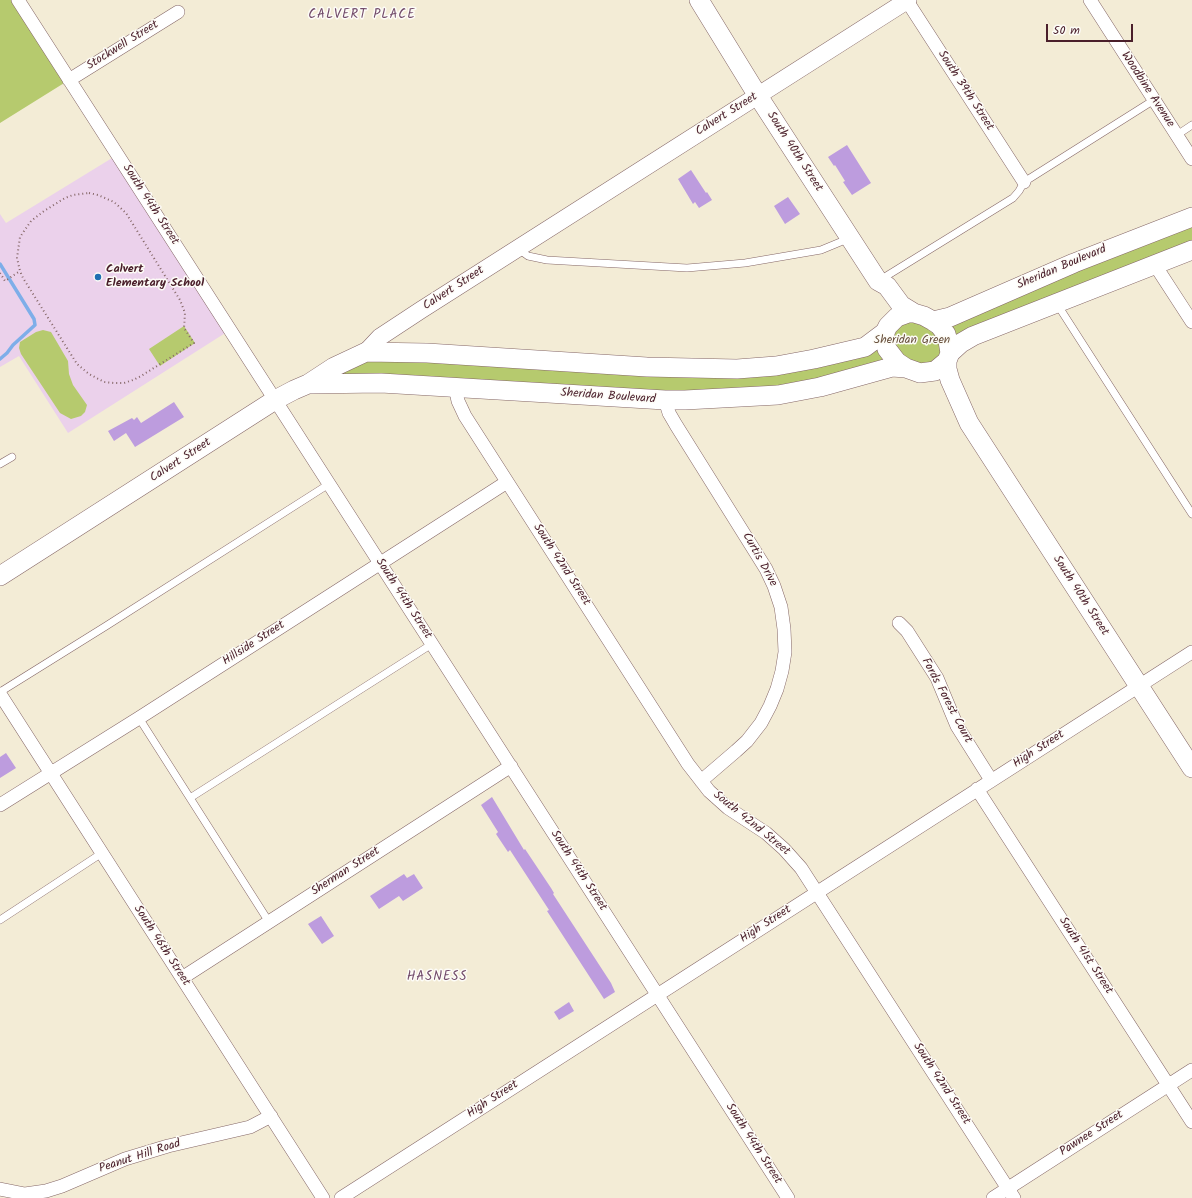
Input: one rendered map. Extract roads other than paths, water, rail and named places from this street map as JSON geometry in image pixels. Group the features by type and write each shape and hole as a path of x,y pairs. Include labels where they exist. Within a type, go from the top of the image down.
{"main road":[{"name":"South 40th Street","path":"699,0 758,96 878,281 887,286 901,305 914,313"},
{"name":"Sheridan Boulevard","path":"933,321 950,317 1074,262 1192,217"},
{"path":"887,329 885,340 887,349 897,362 913,370 935,371 961,343 974,336 1192,250"},
{"name":"South 40th Street","path":"878,281 878,291 888,308 890,316 887,329"},
{"path":"366,352 427,353 642,367 737,369 776,366 865,347 887,329 897,317 908,313 914,313 933,321 946,334 949,357"},
{"name":"Calvert Street","path":"0,576 275,400 308,384 334,367 366,352"},
{"name":"South 40th Street","path":"949,357 950,380 969,423 1041,537 1192,768"},
{"name":"Sheridan Boulevard","path":"308,384 381,382 665,400 778,395 820,387 892,367 913,370"},
{"name":"South 40th Street","path":"913,370 933,381 969,423"}],"street":[{"name":"South 44th Street","path":"18,0 788,1198"},
{"name":"Calvert Street","path":"366,352 380,337 517,248 908,0"},
{"name":"South 39th Street","path":"908,0 1024,182"},
{"name":"Woodbine Avenue","path":"1090,0 1192,159"},
{"name":"Stockwell Street","path":"69,80 178,12"},
{"path":"1155,264 1192,322"},
{"name":"South 42nd Street","path":"454,387 458,401 465,416 688,764 701,781 728,808 766,833 784,849 801,868 1011,1193"},
{"name":"Curtis Drive","path":"665,400 669,413 676,425 766,569 781,607 784,629 782,671 777,689 761,723 736,752 701,781"},
{"name":"Hillside Street","path":"0,805 139,718 507,482"},
{"name":"Fords Forest Court","path":"899,623 906,631 937,678 957,726 992,780"},
{"name":"High Street","path":"340,1198 1192,652"},
{"name":"South 46th Street","path":"0,693 323,1198"},
{"name":"Sherman Street","path":"182,978 511,766"},
{"name":"South 41st Street","path":"977,789 1192,1122"},
{"name":"Pawnee Street","path":"993,1198 1011,1193 1192,1070"},
{"name":"Peanut Hill Road","path":"4,1191 25,1194 46,1191 62,1186 125,1159 168,1146 250,1127 271,1116"}],"lane":[{"path":"878,281 1013,198 1024,182 1154,100"},
{"path":"1177,135 1192,125"},
{"path":"517,248 528,256 548,260 688,268 745,263 821,250 850,238"},
{"path":"1056,303 1192,514"},
{"path":"0,464 12,457"},
{"path":"0,693 329,484"},
{"path":"190,798 432,644"},
{"path":"139,718 269,922"},
{"path":"0,920 102,853"}],"waterway":[{"path":"0,264 34,319 35,325 0,359"}],"place":[{"name":"Calvert Elementary School","path":"98,277"}],"district":[{"name":"CALVERT PLACE","path":"362,16"},
{"name":"HASNESS","path":"437,978"}],"park label":[{"name":"Sheridan Green","path":"912,341"}]}
